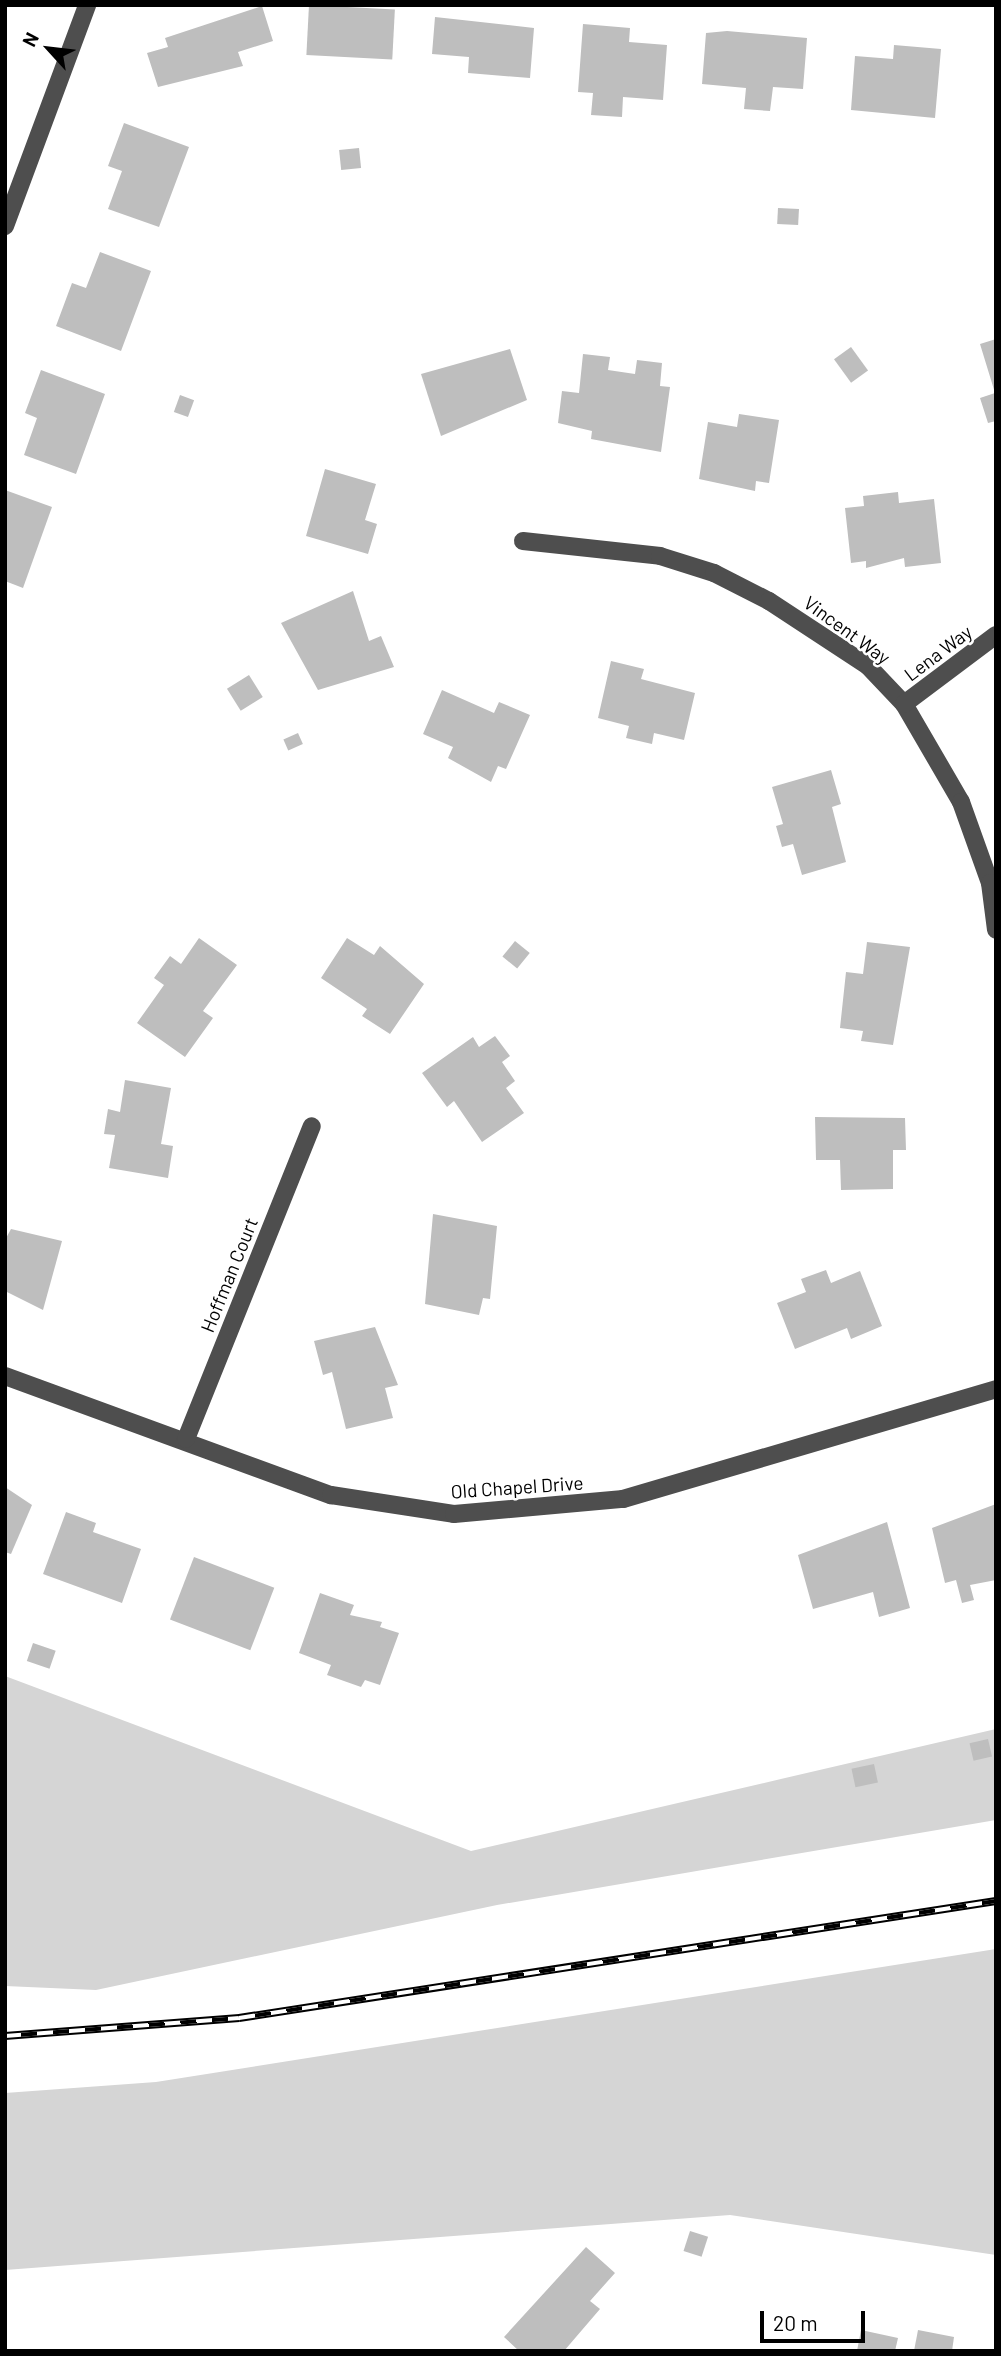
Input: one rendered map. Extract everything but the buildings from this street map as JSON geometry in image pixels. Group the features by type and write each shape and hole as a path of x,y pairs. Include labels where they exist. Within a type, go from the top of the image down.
{"street":[{"path":"5,226 87,5"},
{"name":"Vincent Way","path":"523,541 660,556 713,573 825,635 904,704 961,802 990,883 996,930"},
{"name":"Lena Way","path":"904,704 996,635"},
{"name":"Hoffman Court","path":"186,1440 312,1126"},
{"name":"Old Chapel Drive","path":"5,1376 331,1495 399,1510 505,1513 692,1483 996,1390"}],"shaded area":[{"path":"5,1676 471,1851 996,1729 996,1820 497,1905 96,1990 5,1986"},
{"path":"996,1949 996,2255 730,2215 5,2270 5,2093 156,2082"}],"railway":[{"path":"5,2036 239,2018 996,1901"}]}
